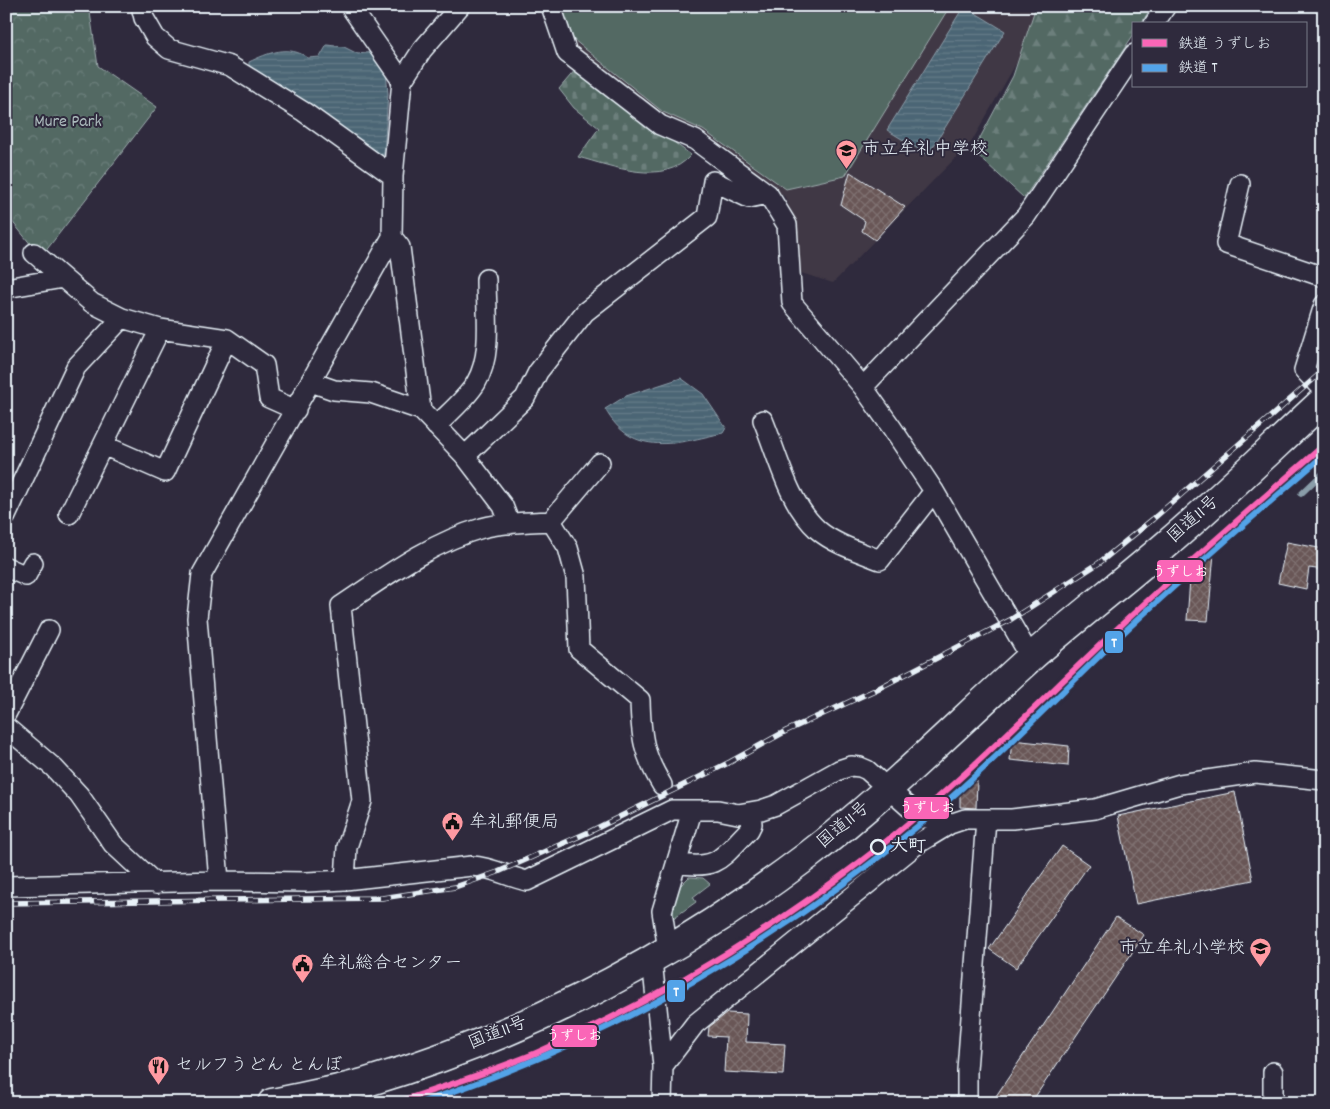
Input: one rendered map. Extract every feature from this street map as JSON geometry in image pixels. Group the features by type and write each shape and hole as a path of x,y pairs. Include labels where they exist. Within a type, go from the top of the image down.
{"highway":[{"name":"国道11号","path":"272,1103 366,1082 475,1044 553,1012 660,955 806,856 889,788 1031,658 1169,543 1324,400"}],"street":[{"path":"141,6 144,18 155,37 169,49 230,66 304,112 392,176"},
{"path":"350,6 402,81"},
{"path":"219,881 197,618 202,574 392,237 392,176 402,81 422,50 460,6"},
{"path":"551,6 567,53 660,125 695,140 768,194 787,225 792,303 863,387 934,491 1031,658"},
{"path":"1155,22 1166,6"},
{"path":"863,387 1026,216 1132,57"},
{"path":"465,456 525,398 538,372 585,312 707,217 714,181 749,198 768,194"},
{"path":"1240,184 1226,244 1324,277"},
{"path":"392,237 400,247 421,410"},
{"path":"34,253 92,302 122,318 160,330 227,339 264,365 269,398 296,410"},
{"path":"6,288 63,278"},
{"path":"436,426 474,385 482,371 486,352 486,279"},
{"path":"1324,305 1304,370 1324,391"},
{"path":"6,516 76,367 122,318"},
{"path":"69,514 160,330"},
{"path":"103,446 165,472 227,339"},
{"path":"311,382 334,390 371,393 421,410 465,456 503,506 510,524"},
{"path":"763,420 791,491 805,515 819,530 844,545 880,560 934,491"},
{"path":"345,880 347,847 362,801 342,606 401,565 444,542 483,528 551,521 600,463"},
{"path":"551,521 568,548 576,577 579,649 640,700 641,727 648,762 662,785"},
{"path":"6,567 26,576 33,563"},
{"path":"6,714 50,630"},
{"path":"6,727 54,768 79,795 113,844 156,884"},
{"path":"6,886 345,880 472,866 486,867 508,877 527,881 672,810 718,810 738,814 751,812 776,805 818,781 851,766 860,766 867,770 889,788 905,806 919,816 950,824"},
{"path":"663,1066 695,1024 917,844 950,824 965,820 1012,819 1095,809 1180,784 1255,773 1324,780"},
{"path":"662,1103 660,955 662,911 692,811"},
{"path":"677,863 691,866 717,863 749,830 752,824 751,812"},
{"path":"967,1103 967,1070 986,819"},
{"path":"1273,1072 1273,1103"}],"shaded area":[{"name":"市立牟礼中学校","path":"555,6 1049,6 972,141 833,283 798,272 794,218 785,197 701,134 661,116 571,43"}],"green space":[{"name":"Mure Park","path":"6,6 89,6 98,66 157,107 41,257 6,214"},
{"name":"市立牟礼中学校","path":"561,6 950,6 845,176 786,189 703,130 663,112 574,40"},
{"path":"1036,6 1152,6 1142,22 1132,22 1132,37 1024,198 973,151 1013,76"},
{"path":"576,69 691,155 680,165 667,170 652,172 622,169 578,157 599,128 574,108 559,89"},
{"path":"689,877 703,878 710,884 693,897 696,902 672,919 676,890"}],"water":[{"path":"964,6 1005,31 928,155 887,130"},
{"path":"327,45 344,47 358,54 374,52 386,72 388,93 384,154 380,157 249,73 249,62 271,53 293,51 308,58 320,57"},
{"path":"681,378 703,394 726,428 723,433 673,443 643,441 629,435 616,425 605,409 626,396"}],"building":[{"path":"850,172 905,207 875,240 862,231 865,221 841,205"},
{"path":"1287,542 1324,549 1324,570 1309,568 1306,589 1278,583"},
{"path":"1214,553 1208,621 1187,620 1190,579"},
{"path":"1012,740 1069,746 1068,766 1010,760"},
{"path":"960,780 977,781 976,808 960,807"},
{"path":"1235,792 1253,880 1136,904 1118,816"},
{"path":"1062,846 1089,865 1016,968 989,949"},
{"path":"1116,917 1144,935 1031,1103 1007,1103 996,1096"},
{"path":"727,1013 747,1014 746,1042 785,1044 783,1075 724,1072 726,1037 708,1036 709,1027"}],"waterway":[{"path":"1301,494 1324,472"},
{"path":"6,493 14,478"}],"railway":[{"path":"6,903 382,898 455,887 498,872 589,832 730,762 786,731 877,689 1010,620 1099,563 1153,519 1324,370"}],"rail line":[{"name":"うずしお","path":"395,1103 519,1060 579,1034 663,991 704,967 744,943 822,890 894,835 959,779 1167,583 1324,445"},
{"name":"T","path":"419,1103 488,1079 555,1051 621,1020 685,986 747,949 808,909 867,866 950,799 1146,612 1324,455"}],"place":[{"name":"市立牟礼中学校","path":"846,169"},
{"name":"牟礼郵便局","path":"453,842"},
{"name":"大町","path":"878,847"},
{"name":"市立牟礼小学校","path":"1261,968"},
{"name":"牟礼総合センター","path":"303,983"},
{"name":"セルフうどん とんぼ","path":"159,1085"}]}
